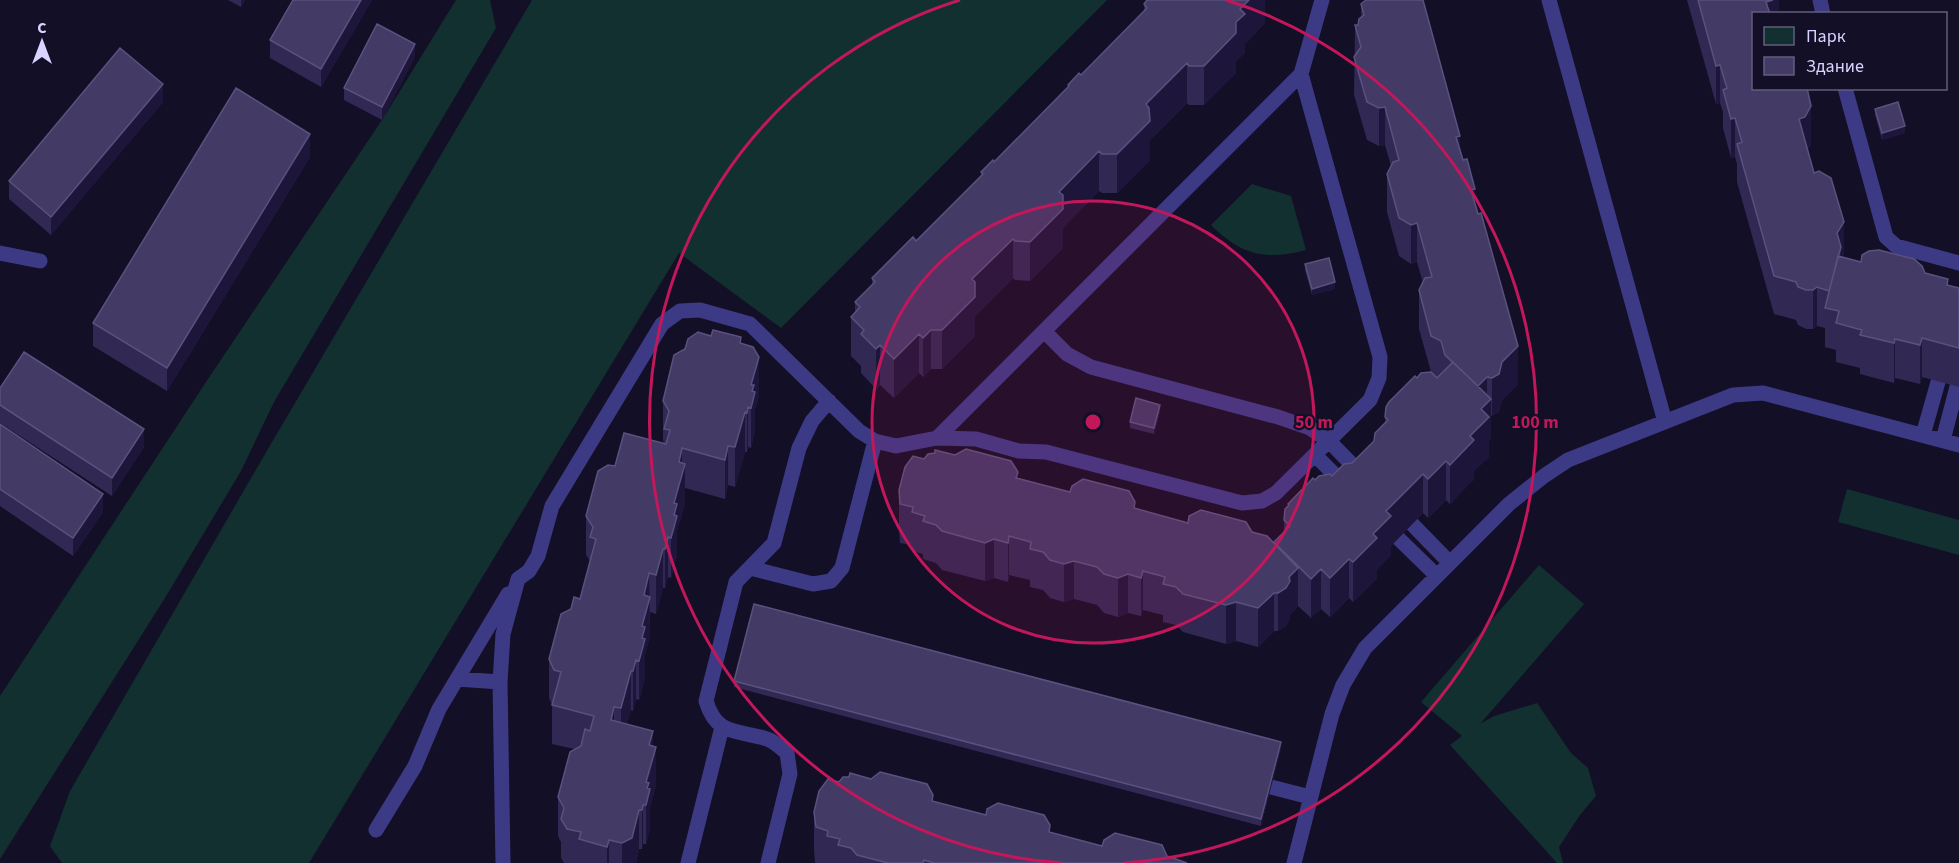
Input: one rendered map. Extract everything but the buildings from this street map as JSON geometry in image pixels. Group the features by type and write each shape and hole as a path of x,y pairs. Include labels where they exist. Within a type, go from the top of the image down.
{"lane":[{"path":"937,438 1301,74 1322,0"},
{"path":"1549,0 1665,422"},
{"path":"376,830 415,766 439,709 518,579 529,571 538,556 552,506 662,324 680,311 700,310 750,324 859,431 875,441 896,446 937,438 976,439 1018,451 1046,452 1242,503 1262,501 1276,494 1370,400 1379,378 1380,357 1301,74"},
{"path":"1846,90 1886,237 1896,246 1959,263"},
{"path":"0,254 40,261"},
{"path":"1044,332 1067,354 1091,367 1278,417 1310,428 1329,441 1371,484"},
{"path":"1923,435 1938,382"},
{"path":"1943,440 1957,387"},
{"path":"1294,863 1332,714 1343,685 1365,648 1509,504 1568,460 1733,396 1763,393 1959,445"},
{"path":"768,863 790,774 787,753 770,740 722,727 711,717 706,701 736,582 774,543 799,448 812,421 829,401"},
{"path":"750,568 813,584 831,580 842,568 875,441"},
{"path":"1315,455 1357,497"},
{"path":"1412,524 1450,563"},
{"path":"1398,538 1437,576"},
{"path":"503,863 500,682 503,634 518,579"},
{"path":"457,680 500,682"},
{"path":"688,863 722,727"},
{"path":"1271,787 1310,797"}],"green space":[{"path":"456,0 490,0 496,28 274,402 241,471 165,598 0,859 0,696 204,385 382,120"},
{"path":"532,0 1107,0 781,328 679,253 309,863 62,863 50,846 70,791"},
{"path":"1252,184 1291,196 1306,250 1278,255 1255,253 1233,243 1211,225"},
{"path":"1847,489 1959,520 1959,555 1838,522"},
{"path":"1539,565 1584,604 1480,724 1494,716 1537,703 1571,753 1588,768 1596,796 1559,847 1563,863 1557,863 1450,745 1462,736 1421,702"}]}
